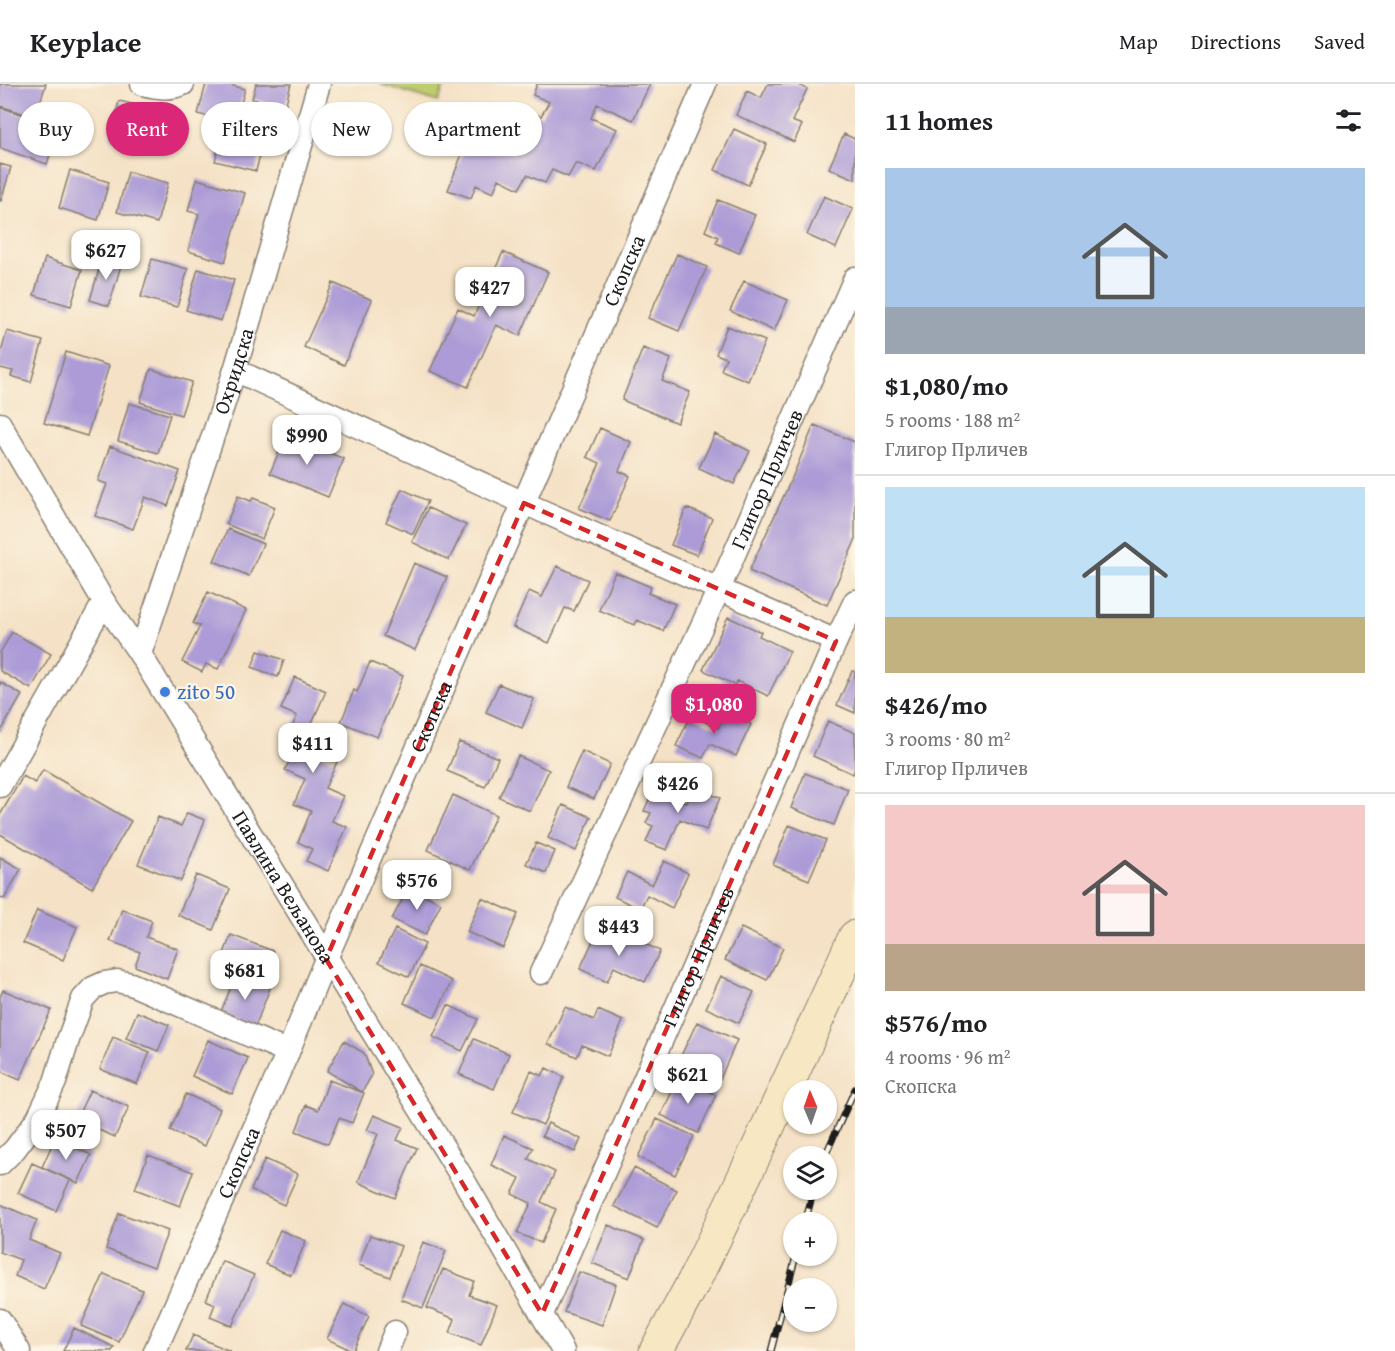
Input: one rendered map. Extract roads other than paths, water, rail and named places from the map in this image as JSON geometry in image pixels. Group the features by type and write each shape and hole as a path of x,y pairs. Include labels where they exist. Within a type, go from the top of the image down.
{"street":[{"path":"142,84 159,88 183,84"},
{"name":"Охридска","path":"140,654 235,370 319,84"},
{"name":"Скопска","path":"155,1351 288,1052 326,959 705,84"},
{"name":"Глигор Прличев","path":"541,973 720,590 855,278"},
{"path":"235,370 524,503 836,641"},
{"name":"Павлина Вељанова","path":"0,424 104,602 140,654 463,1179 563,1351"},
{"name":"Глигор Прличев","path":"542,1314 855,601"},
{"path":"0,786 104,602"},
{"path":"656,1351 694,1281 730,1207 855,937"},
{"path":"0,1164 15,1149 38,1118 55,1082 83,999 93,988 104,983 117,981 131,984 288,1052"},
{"path":"0,1320 19,1351"}],"railway":[{"path":"829,1146 855,1089"},
{"path":"808,1212 811,1200"},
{"path":"771,1351 793,1266"}],"place":[{"name":"zito 50","path":"165,692"}]}
